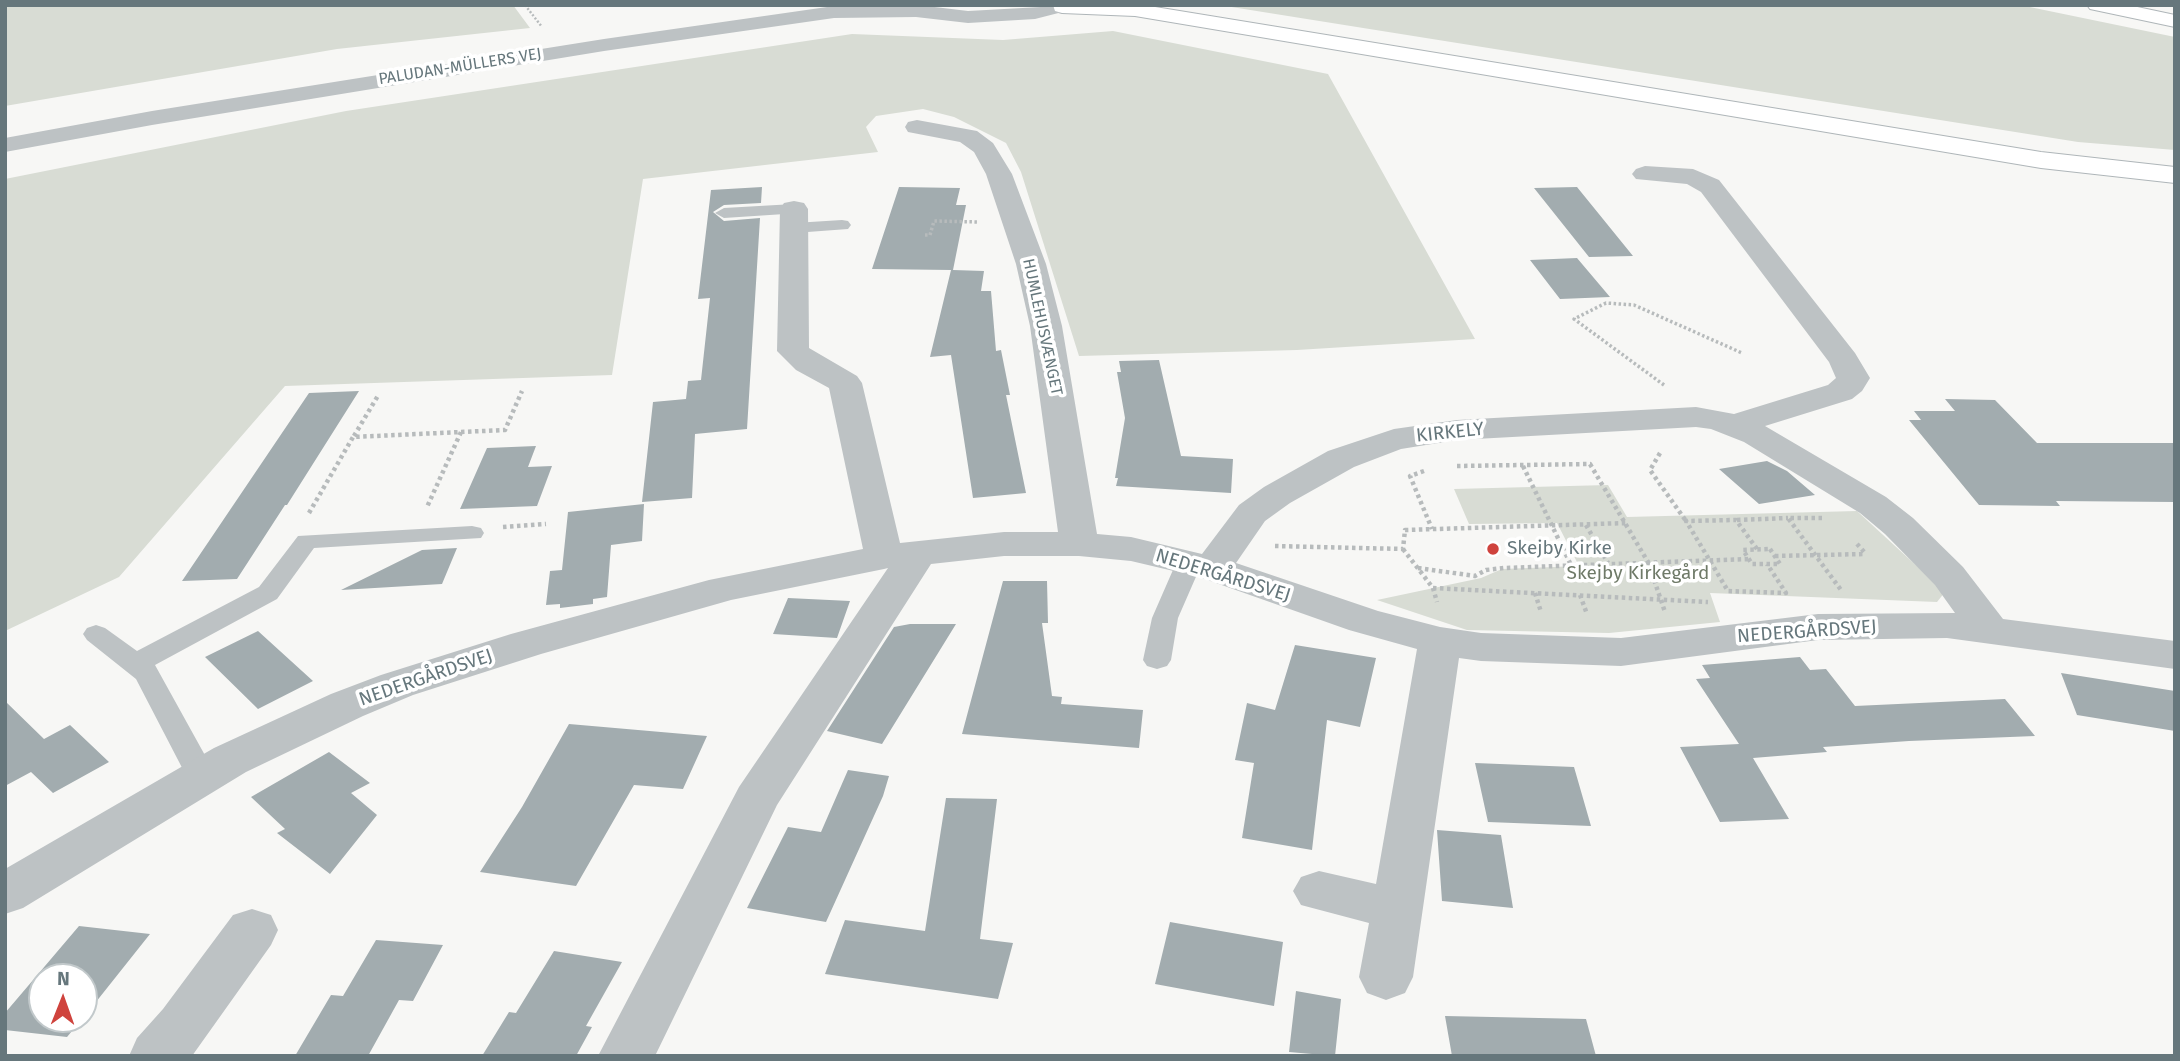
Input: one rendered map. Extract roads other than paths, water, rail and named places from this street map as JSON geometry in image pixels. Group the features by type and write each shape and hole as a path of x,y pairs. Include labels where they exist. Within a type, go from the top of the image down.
{"main road":[{"path":"1150,5 1995,141 2175,163"},
{"path":"1180,5 1217,16"},
{"path":"2097,5 2175,21"},
{"path":"2168,5 2175,6"},
{"path":"1065,6 1135,10 2041,160 2175,176"}],"street":[{"name":"PALUDAN-MÜLLERS VEJ","path":"5,127 321,72 768,5"},
{"name":"PALUDAN-MÜLLERS VEJ","path":"5,145 604,45 834,12 907,8 968,17 1002,16 1065,6"},
{"name":"HUMLEHUSVÆNGET","path":"917,127 968,136 984,148 996,167 1031,264 1045,326 1079,544"},
{"name":"KIRKELY","path":"1201,566 1252,513 1277,495 1341,459 1394,440 1457,430 1722,422 1840,392 1850,384 1853,378 1844,360 1710,186 1693,177 1645,174"},
{"path":"626,1056 757,799 901,555 845,383 808,363 793,351 794,218"},
{"path":"1722,422 1843,487 1899,526 1949,576 1989,630"},
{"name":"NEDERGÅRDSVEJ","path":"5,894 230,760 347,705 397,685 526,644 723,590 779,576 901,555 1004,544 1079,544 1131,549 1201,566 1364,621 1440,628 1480,647 1621,652 1818,627 1947,625 2175,655"},
{"path":"1386,977 1440,628"},
{"path":"1319,891 1397,909"},
{"path":"157,1056 183,1026 252,930"}],"lane":[{"path":"724,213 794,218 842,225"},
{"path":"135,664 268,593 307,541 472,533"},
{"path":"1157,660 1165,618 1201,566"},
{"path":"96,634 147,673 202,777"}],"place":[{"name":"Skejby Kirke","path":"1493,549"}],"park label":[{"name":"Skejby Kirkegård","path":"1638,574"}]}
